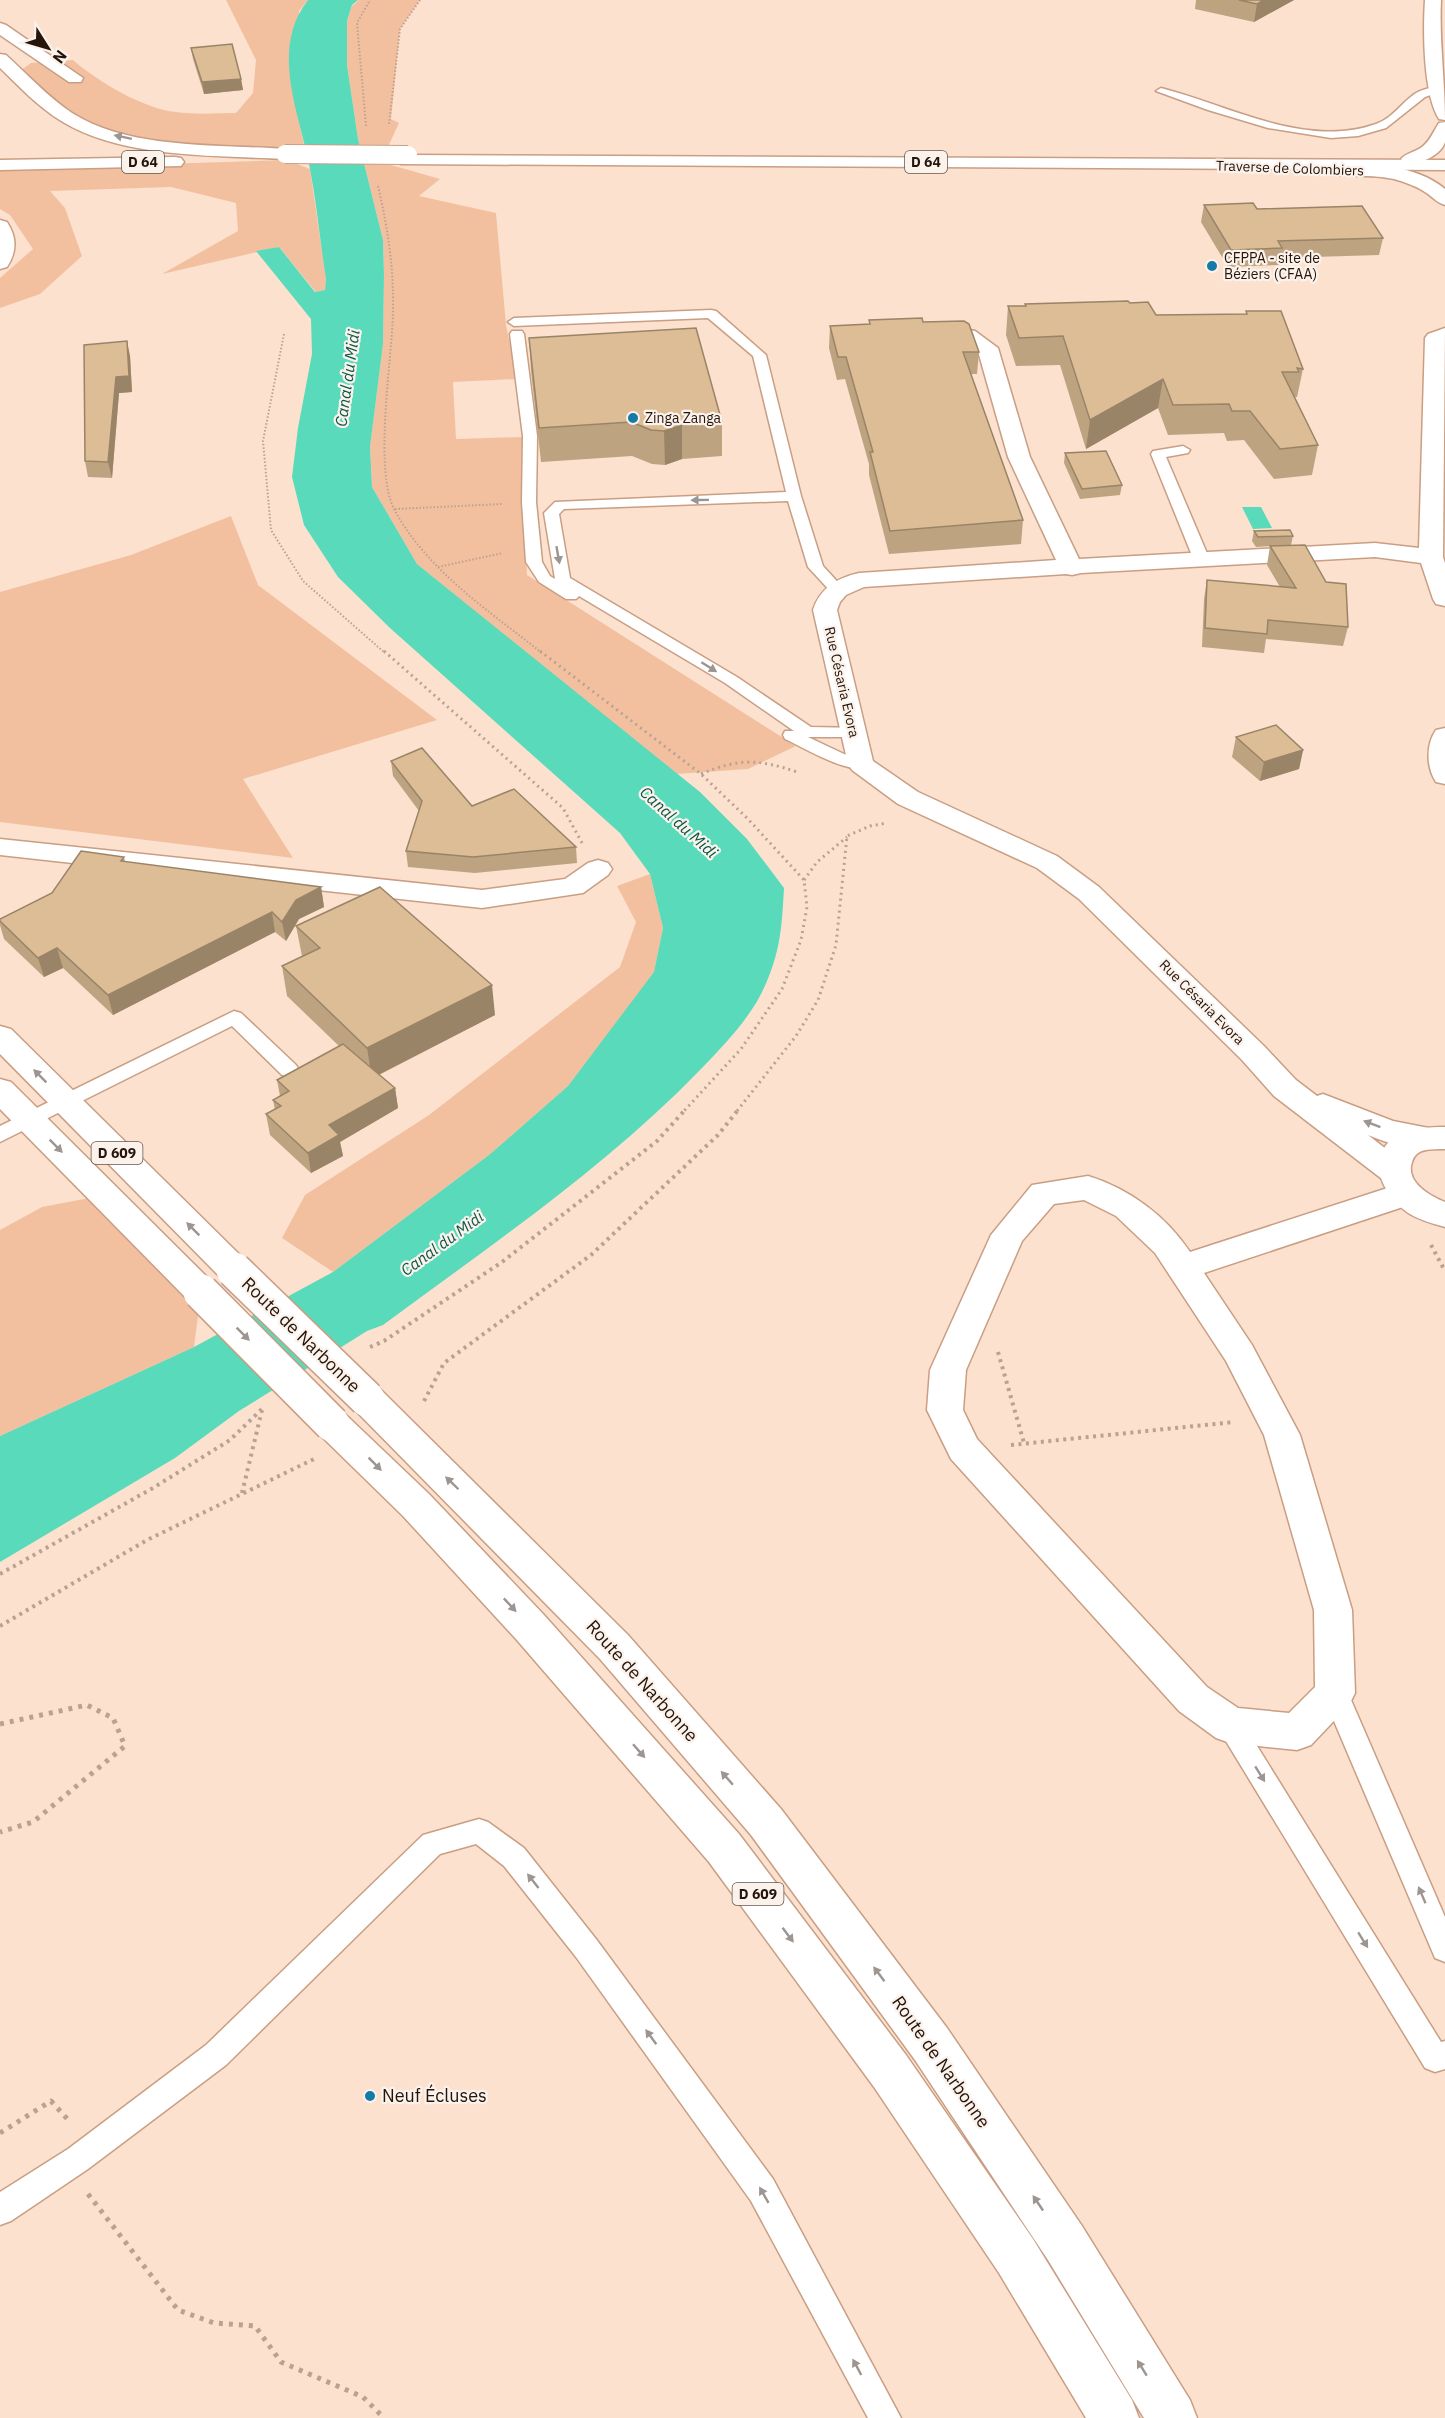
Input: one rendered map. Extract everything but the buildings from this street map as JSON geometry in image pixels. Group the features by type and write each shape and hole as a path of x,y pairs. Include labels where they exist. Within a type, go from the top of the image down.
{"main road":[{"path":"1437,1 1431,32 1438,89 1445,115"},
{"path":"0,27 75,78"},
{"path":"0,59 62,114 90,129 168,145 286,157"},
{"path":"1410,159 1422,156 1433,147 1445,127"},
{"name":"D 64","path":"0,165 286,157"},
{"name":"D 64","path":"0,160 286,157 1445,165"},
{"name":"D 64","path":"407,158 1445,159"},
{"name":"Traverse de Colombiers","path":"1128,164 1351,168 1417,180 1438,191 1445,199"},
{"path":"0,226 7,242 3,260 0,263"},
{"path":"946,332 968,335 988,348 1019,457 1072,568"},
{"path":"1445,334 1435,338 1431,557 1445,599"},
{"path":"837,590 860,580 1201,558 1375,550 1431,557"},
{"name":"Rue Césaria Evora","path":"837,590 828,600 825,610 861,764 908,798 1047,862 1089,893 1253,1053 1285,1088 1424,1203"},
{"path":"1445,736 1441,745 1445,776"},
{"path":"0,847 482,899 573,887 598,869"},
{"name":"Route de Narbonne","path":"0,1035 234,1270 495,1524 614,1647 766,1822 931,2044 1065,2243 1172,2418"},
{"name":"Rue Césaria Evora","path":"1285,1088 1388,1131 1437,1138"},
{"name":"D 609","path":"0,1090 416,1505 530,1627 724,1848 890,2071 1016,2256 1114,2418"},
{"path":"1181,1268 1424,1203 1395,1160 1402,1150 1413,1142 1437,1138"},
{"path":"1088,1188 1128,1208 1167,1244 1181,1268 1240,1354 1282,1434 1334,1610 1335,1693 1297,1732 1230,1725 1193,1699 964,1449 945,1410 948,1370 1008,1235 1044,1193 1088,1188"}],"lane":[{"path":"1161,91 1296,132 1327,135 1364,132 1383,126 1405,111 1421,95 1438,89"},
{"path":"837,590 816,567 794,496 759,355 711,314 516,328 530,436 529,502 534,562 544,579 797,739 838,758 861,764"},
{"path":"1183,450 1158,454 1201,558"},
{"path":"794,496 560,505 551,513 563,580 731,680 807,732 854,732"},
{"path":"0,1135 234,1017 289,1070"},
{"path":"1335,1693 1445,1949"},
{"path":"1230,1725 1435,2058 1445,2055"},
{"path":"0,2210 78,2159 216,2055 432,1844 479,1832 514,1857 572,1930 762,2190 885,2418"}],"path":[{"path":"367,132 357,23 370,0"},
{"path":"388,126 391,119 400,29 420,0"},
{"path":"362,1349 384,1341 502,1262 657,1141 741,1049 782,989 801,940 807,906 804,880 748,819 701,774 568,674 438,567 422,552 394,509 384,465 393,311 390,239 377,184"},
{"path":"284,334 263,441 271,530 303,581 563,808 598,869"},
{"path":"394,509 445,509 529,502"},
{"path":"438,567 534,549"},
{"path":"701,774 727,762 750,759 801,774"},
{"path":"804,880 817,862 847,836 870,826 893,821"},
{"path":"405,1436 444,1363 600,1247 718,1135 796,1036 818,1000 836,945 840,893 846,864 847,836"},
{"path":"982,1297 1024,1443"},
{"path":"0,1574 153,1488 230,1440 262,1408 242,1494"},
{"path":"964,1449 1273,1418"},
{"path":"0,1626 147,1540 242,1494 342,1432"},
{"path":"0,1724 87,1705 113,1718 125,1746 33,1822 0,1832"},
{"path":"0,2133 51,2101 71,2123 88,2194 178,2310 214,2323 255,2326 281,2362 363,2397 384,2418"}],"shaded area":[{"path":"226,0 308,0 299,11 299,122 306,153 196,148 91,129 17,73 31,63 73,60 108,85 150,106 184,113 236,113 253,93 256,60"},
{"path":"359,0 420,0 400,29 391,119 399,123 387,149 391,165 440,179 419,196 496,213 506,325 517,379 453,382 456,439 522,437 527,575 796,746 748,769 676,774 417,564 372,487 370,447 383,344 384,274 383,240 358,139 347,65 347,21 352,6"},
{"path":"287,160 310,169 326,279 325,290 316,292 279,247 162,274 238,231 236,203 171,187 50,191 65,208 82,256 40,294 0,308 0,278 33,249 10,215 0,209 0,169"},
{"path":"231,516 258,585 437,720 243,779 293,858 0,822 0,592 131,555"},
{"path":"650,874 663,928 654,973 568,1086 489,1155 333,1272 282,1238 305,1195 429,1115 620,967 636,922 617,886"},
{"path":"105,1195 201,1292 194,1347 0,1436 0,1230 42,1207"}],"water":[{"name":"Canal du Midi","path":"308,0 358,0 352,5 347,21 347,65 358,139 383,240 384,274 383,344 370,447 372,487 417,564 700,792 747,839 784,888 778,946 772,969 761,994 737,1029 663,1106 586,1173 383,1325 367,1331 239,1411 175,1458 0,1562 0,1436 194,1347 333,1272 489,1155 568,1086 654,972 663,928 650,874 620,833 390,628 338,577 304,525 292,477 298,428 312,354 311,319 256,251 279,247 315,292 325,290 326,279 315,196 295,105 289,61 290,40 296,19"},
{"path":"1242,507 1261,507 1272,528 1253,529"}],"place":[{"name":"CFPPA - site de Béziers (CFAA)","path":"1212,266"},
{"name":"Zinga Zanga","path":"633,418"},
{"name":"Neuf Écluses","path":"370,2096"}]}
